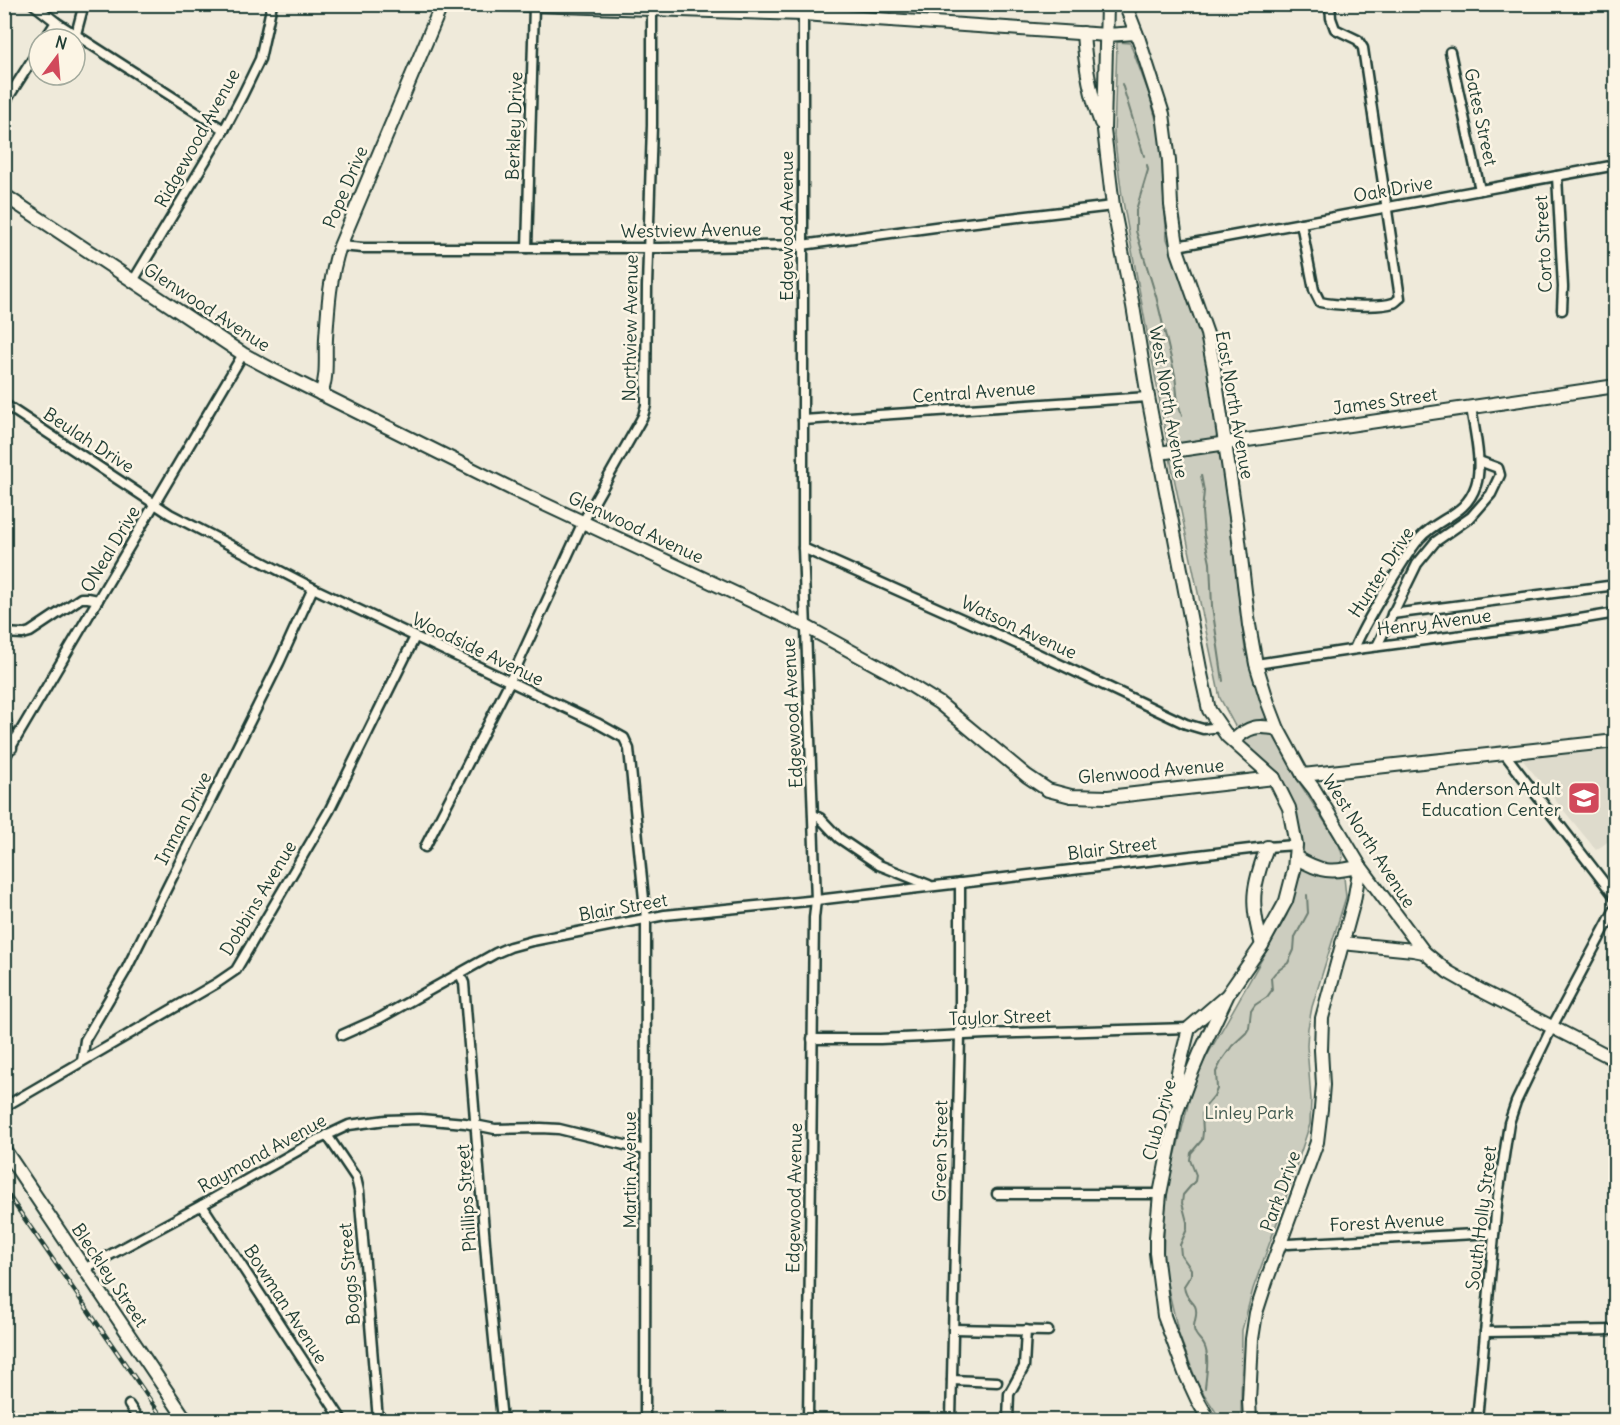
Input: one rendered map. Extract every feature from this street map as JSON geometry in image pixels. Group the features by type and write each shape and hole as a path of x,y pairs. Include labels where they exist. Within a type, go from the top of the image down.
{"main road":[{"name":"Pope Drive","path":"321,394 326,382 327,328 334,265 442,4"},
{"path":"500,4 652,9 805,9 1107,35 1136,33"},
{"name":"West North Avenue","path":"1107,4 1104,130 1113,206 1205,692 1209,710 1222,728 1274,778"},
{"name":"East North Avenue","path":"1125,4 1163,114 1177,246 1207,334 1215,369 1256,664 1278,729 1303,775"},
{"path":"1083,33 1092,99 1104,130"},
{"name":"Glenwood Avenue","path":"4,195 243,354 419,444 805,626 889,672 939,703 1027,776 1048,790 1071,796 1108,797 1274,778"},
{"name":"James Street","path":"1159,453 1616,386"},
{"path":"1233,741 1241,733 1252,728 1263,726 1278,729"},
{"path":"1303,775 1616,741"},
{"name":"West North Avenue","path":"1303,775 1314,789 1360,866 1424,952 1448,972 1616,1060"},
{"path":"1274,778 1289,808 1296,851 1310,866 1340,871 1360,866"},
{"path":"1262,945 1253,898 1267,847"},
{"name":"Club Drive","path":"1209,1420 1185,1373 1164,1316 1156,1253 1160,1194 1176,1114 1200,1053 1228,994 1262,945 1286,901 1296,851"},
{"name":"Park Drive","path":"1250,1420 1251,1349 1256,1313 1317,1142 1323,1085 1320,1050 1322,1018 1354,901 1360,866"},
{"path":"1342,943 1424,952"},
{"path":"1176,1114 1178,1072 1189,1028 1228,994"},
{"name":"Bleckley Street","path":"4,1149 186,1420"},
{"path":"4,1414 16,1420"}],"street":[{"path":"33,4 64,27"},
{"path":"78,27 84,4"},
{"name":"Ridgewood Avenue","path":"133,280 224,130 260,59 272,4"},
{"path":"1301,223 1314,290 1320,302 1332,305 1394,303 1400,298 1364,48 1358,40 1335,28 1331,18 1330,4"},
{"name":"Berkley Drive","path":"526,248 534,6"},
{"name":"Northview Avenue","path":"425,847 509,683 583,522 643,416 646,405 652,9"},
{"name":"Edgewood Avenue","path":"805,9 802,245 803,548 816,900 812,1039 808,1420"},
{"path":"53,27 56,22"},
{"path":"87,41 224,130"},
{"name":"Gates Street","path":"1450,52 1480,190"},
{"path":"4,104 27,68"},
{"name":"Oak Drive","path":"1177,246 1616,165"},
{"name":"Corto Street","path":"1557,176 1562,310"},
{"name":"Westview Avenue","path":"340,246 363,248 648,248 802,245 1113,206"},
{"name":"ONeal Drive","path":"4,759 243,354"},
{"name":"Central Avenue","path":"803,420 1148,397"},
{"name":"Beulah Drive","path":"4,404 156,504"},
{"name":"Hunter Drive","path":"1353,649 1384,593 1420,538 1432,527 1460,511 1477,484 1479,461 1472,407"},
{"name":"Hunter Drive","path":"1377,646 1417,564 1435,542 1471,517 1491,494 1500,475 1498,468 1479,461"},
{"name":"Woodside Avenue","path":"156,504 170,514 314,588 624,738 629,749 646,919"},
{"name":"Watson Avenue","path":"803,548 1000,636 1186,724 1203,729 1222,728"},
{"name":"Henry Avenue","path":"1392,614 1616,585"},
{"name":"Inman Drive","path":"82,1061 86,1040 125,972 314,588"},
{"path":"4,633 30,632 81,598 98,600"},
{"name":"Henry Avenue","path":"1256,664 1616,613"},
{"name":"Dobbins Avenue","path":"4,1107 236,970 329,811 416,637"},
{"path":"4,712 12,748"},
{"path":"1504,753 1616,898"},
{"name":"Blair Street","path":"814,815 820,818 839,838 879,865 933,886"},
{"name":"Blair Street","path":"342,1035 381,1018 510,946 665,915 816,900 1267,847 1296,851"},
{"name":"Green Street","path":"951,1420 960,1035 960,883"},
{"name":"South Holly Street","path":"1477,1420 1497,1203 1509,1123 1516,1102 1552,1028 1616,907"},
{"name":"Martin Avenue","path":"645,1420 646,919"},
{"name":"Phillips Street","path":"460,974 464,983 488,1280 502,1420"},
{"name":"Taylor Street","path":"812,1039 880,1039 1189,1028"},
{"name":"Raymond Avenue","path":"84,1269 349,1125 386,1120 420,1119 465,1123 495,1130 559,1129 645,1150"},
{"name":"Boggs Street","path":"327,1135 356,1178 359,1191 378,1420"},
{"path":"997,1194 1160,1194"},
{"name":"Bowman Avenue","path":"202,1205 342,1420"},
{"name":"Forest Avenue","path":"1281,1242 1288,1244 1494,1233"},
{"path":"953,1329 1047,1331"},
{"path":"1008,1420 1010,1394 1024,1367 1026,1330"},
{"path":"1485,1332 1616,1330"},
{"path":"952,1380 998,1382"},
{"path":"129,1405 139,1420"}],"shaded area":[{"name":"Anderson Adult Education Center","path":"1615,748 1615,837 1596,850 1521,758"}],"green space":[{"path":"1117,42 1130,43 1149,94 1161,137 1167,239 1204,337 1222,459 1245,649 1269,717 1236,728 1220,698 1172,468 1122,196 1114,135"},
{"path":"1256,732 1274,734 1297,779 1339,844 1343,857 1338,865 1319,862 1303,853 1298,821 1288,791 1273,769 1242,740"},
{"name":"Linley Park","path":"1303,866 1322,876 1344,877 1346,897 1312,1007 1308,1028 1310,1124 1253,1289 1242,1330 1241,1420 1221,1420 1198,1385 1179,1335 1163,1267 1165,1196 1195,1077 1287,915"}],"waterway":[{"path":"1122,84 1144,156"},
{"path":"1147,165 1148,170 1136,210 1136,231 1156,296 1175,375 1182,416"},
{"path":"1201,475 1204,491 1202,512 1204,535 1210,563 1212,606 1223,681"},
{"path":"1205,1388 1207,1355 1204,1345 1195,1332 1196,1309 1184,1286 1191,1275 1191,1269 1181,1255 1180,1245 1187,1229 1182,1203 1183,1195 1195,1181 1196,1175 1190,1160 1191,1153 1202,1140 1202,1114 1217,1089 1216,1072 1222,1060 1232,1046 1246,1033 1249,1028 1251,1011 1272,990 1271,978 1288,963 1294,950 1295,937 1308,913 1307,895"}],"railway":[{"path":"4,1189 164,1420"}],"place":[{"name":"Anderson Adult Education Center","path":"1584,798"}]}
